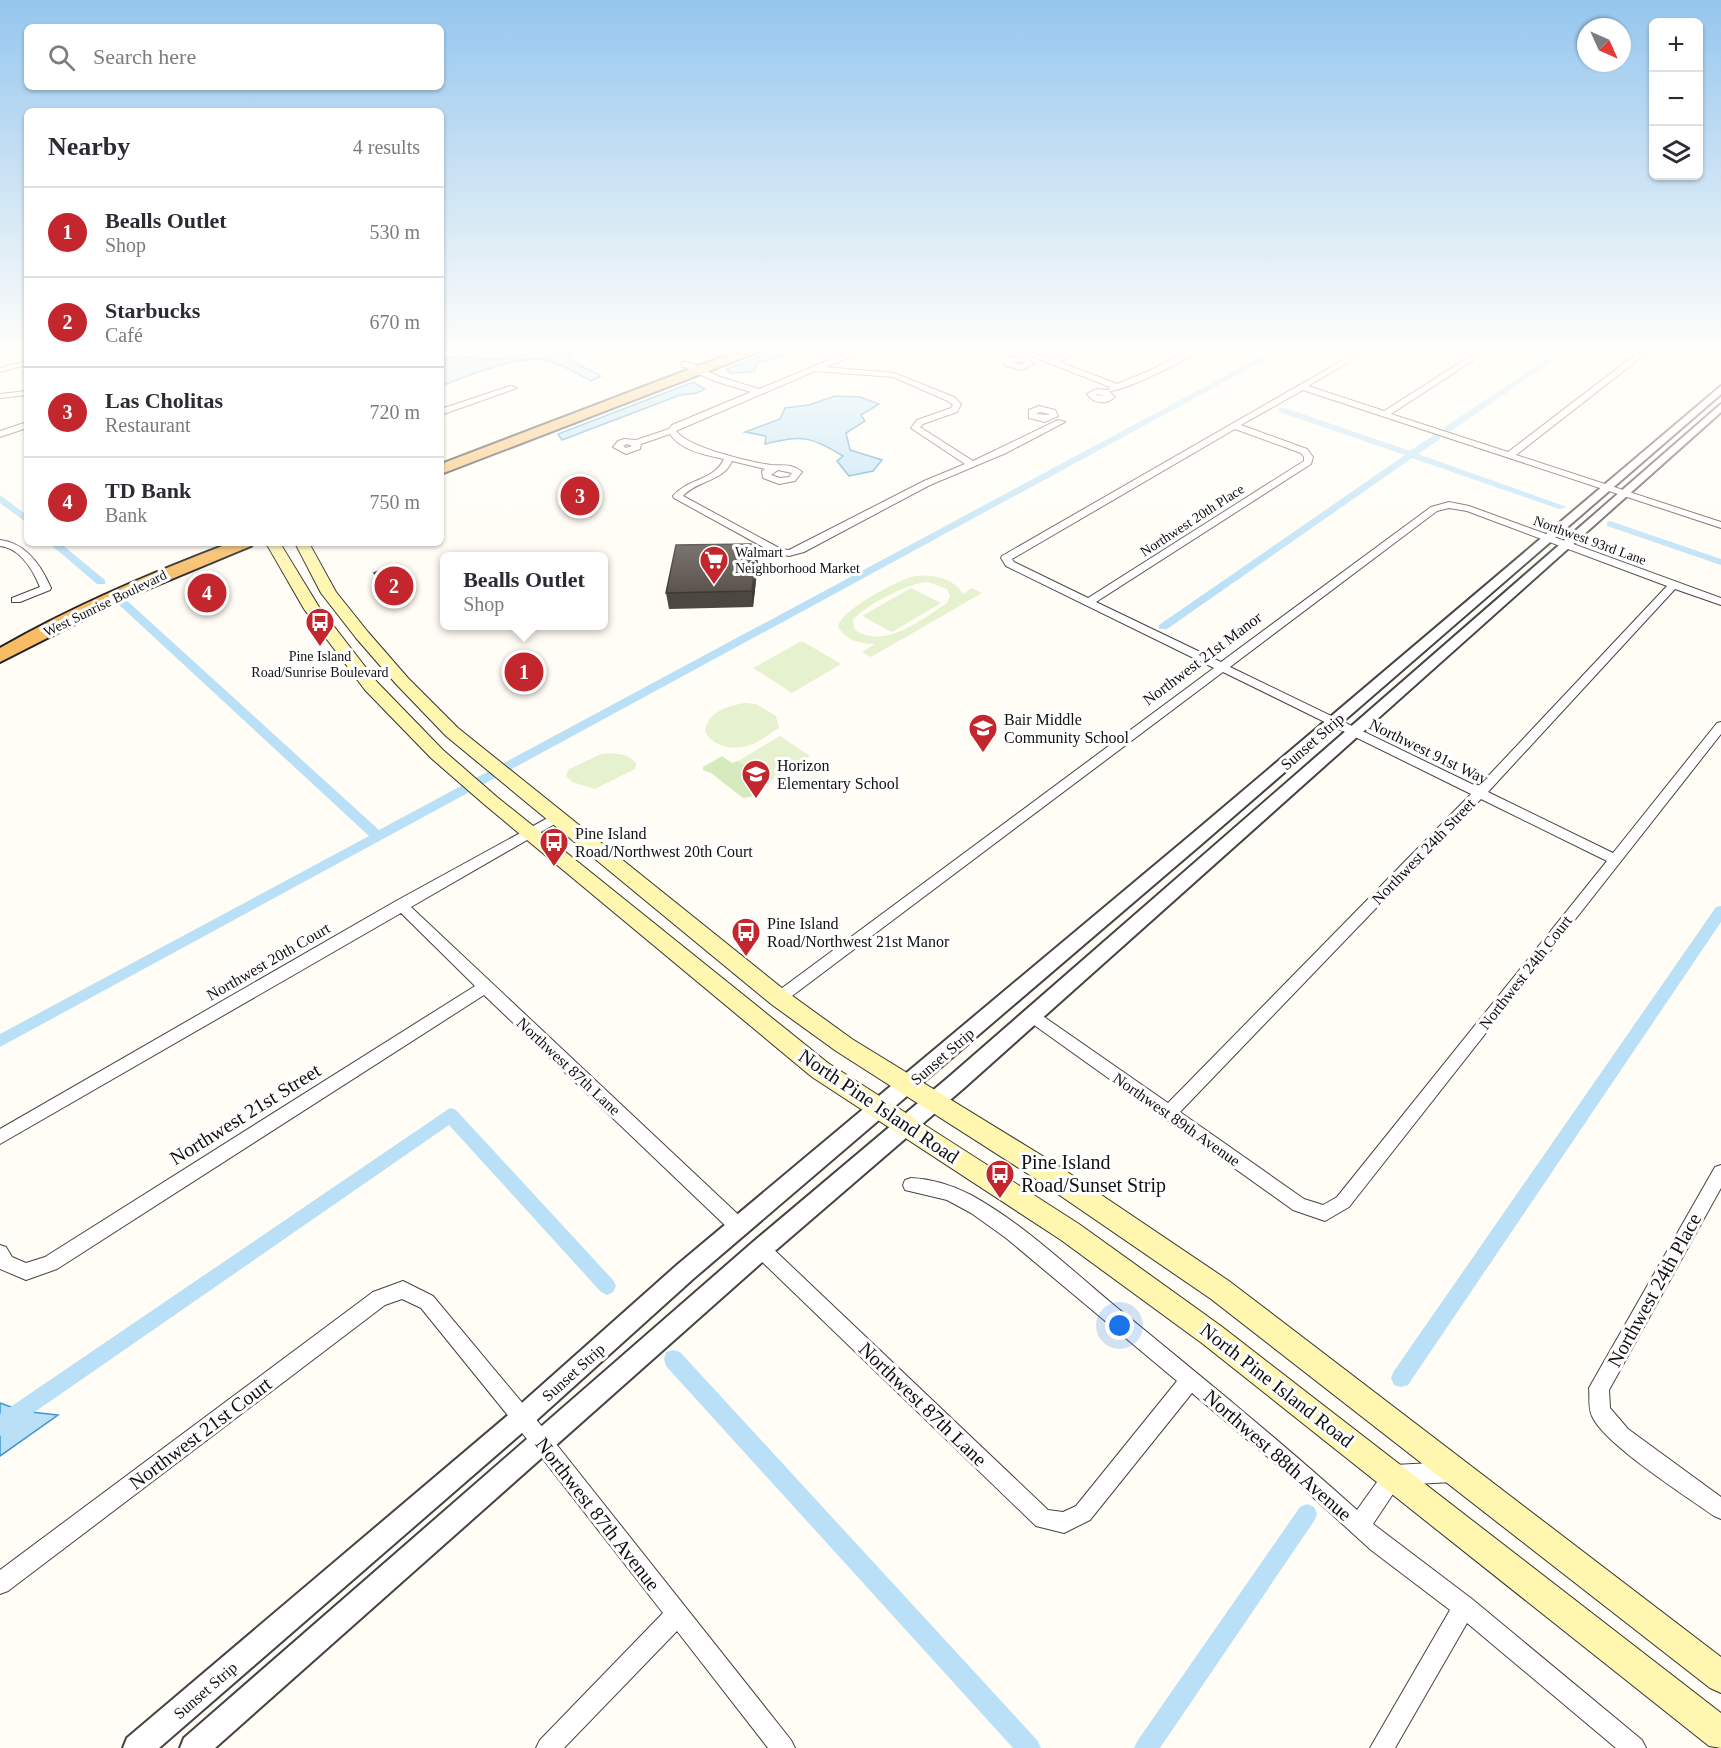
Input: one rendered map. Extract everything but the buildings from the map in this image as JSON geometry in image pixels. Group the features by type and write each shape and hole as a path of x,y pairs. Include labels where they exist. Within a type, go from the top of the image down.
{"highway":[{"path":"444,453 511,430"},
{"path":"444,468 538,430"},
{"name":"West Sunrise Boulevard","path":"0,641 139,579 201,546"},
{"name":"West Sunrise Boulevard","path":"139,579 236,546"},
{"name":"West Sunrise Boulevard","path":"0,656 85,604"}],"main road":[{"name":"North Pine Island Road","path":"275,546 312,609 387,704 492,801 812,1063 906,1127 1070,1232 1212,1335 1394,1475 1721,1734"},
{"name":"North Pine Island Road","path":"304,546 329,593 362,636 452,732 778,998 907,1086 1045,1170 1220,1290 1721,1677"}],"street":[{"path":"0,434 15,430"},
{"path":"917,430 972,464"},
{"path":"729,459 723,470 683,489 678,495 679,498 778,551 789,552 800,550 927,483 972,464 1038,430"},
{"name":"Northwest 91st Way","path":"1229,430 1006,558 1010,564 1087,603 1615,859"},
{"name":"Northwest 20th Place","path":"1087,603 1308,462 1309,457 1304,451 1245,430"},
{"path":"1432,430 1721,525"},
{"path":"1510,455 1543,430"},
{"name":"Sunset Strip","path":"137,1748 522,1418 738,1226 907,1086 1673,430"},
{"name":"Sunset Strip","path":"194,1748 761,1249 934,1103 1695,430"},
{"path":"636,443 654,435 672,431 673,436 681,442 729,459 748,460 772,468"},
{"name":"Northwest 93rd Lane","path":"1449,506 1468,509 1721,602"},
{"name":"Northwest 21st Manor","path":"778,998 1434,509 1449,506"},
{"path":"0,543 7,543 20,550 43,579 46,588 16,600"},
{"name":"Northwest 24th Street","path":"1169,1113 1479,794 1674,584"},
{"name":"Northwest 24th Court","path":"1325,1213 1343,1202 1721,726"},
{"name":"Northwest 20th Court","path":"0,1137 555,818"},
{"name":"Northwest 87th Lane","path":"401,905 738,1226"},
{"name":"Northwest 21st Street","path":"0,1253 6,1263 26,1272 51,1263 485,987"},
{"name":"Northwest 89th Avenue","path":"1032,1016 1299,1205 1325,1213"},
{"name":"Northwest 24th Place","path":"1721,1172 1599,1388 1600,1412 1621,1436 1721,1509"},
{"name":"Northwest 88th Avenue","path":"911,1185 933,1186 972,1203 1012,1232 1191,1379 1290,1463 1359,1526 1464,1607 1634,1748"},
{"name":"Northwest 87th Lane","path":"761,1249 1043,1519 1064,1523 1083,1513 1191,1379"},
{"name":"Northwest 87th Avenue","path":"404,1290 427,1302 542,1442 783,1748"},
{"name":"Northwest 21st Court","path":"0,1583 379,1298 404,1290"},
{"path":"1359,1526 1394,1475 1457,1472"},
{"path":"1382,1748 1464,1607"},
{"path":"548,1748 677,1615"}],"green space":[{"path":"914,576 935,576 948,580 963,594 972,588 982,593 871,657 862,652 875,644 854,640 845,635 838,627 841,620 858,605","holes":["928,582 947,589 950,596 947,603 903,630 879,636 867,635 855,630 853,620 859,614 899,590"]},
{"path":"911,588 941,603 892,632 862,616"},
{"path":"802,641 841,664 792,693 753,668"},
{"path":"745,703 756,704 776,716 779,728 757,742 744,747 724,746 713,741 705,731 710,719 725,708"},
{"path":"780,736 810,756 769,782 738,761"},
{"path":"601,754 625,755 636,763 635,769 595,789 572,782 566,776 569,769"},
{"path":"722,756 732,763 738,761 760,776 755,780 766,788 750,797 743,798 711,773 703,770 703,767"}],"water":[{"path":"569,430 589,430 562,440 558,434"},
{"path":"752,430 851,430 846,433 850,450 882,460 873,471 849,476 837,461 843,456 822,444 806,439 788,439 765,444 766,436 745,432"},
{"path":"0,1403 22,1411 58,1415 0,1456"}],"waterway":[{"path":"378,837 1132,430"},
{"path":"1339,430 1411,455"},
{"path":"1411,455 1437,437"},
{"path":"1163,627 1411,455"},
{"path":"1411,455 1562,507"},
{"path":"0,498 24,518"},
{"path":"1610,524 1721,562"},
{"path":"58,546 101,582"},
{"path":"120,600 378,837"},
{"path":"0,1041 378,837"},
{"path":"1401,1378 1721,911"},
{"path":"0,1426 450,1115 607,1286"},
{"path":"673,1359 1029,1748"},
{"path":"1146,1748 1307,1514"}],"place":[{"name":"Las Cholitas","path":"580,496"},
{"name":"Starbucks","path":"394,586"},
{"name":"Walmart Neighborhood Market","path":"714,586"},
{"name":"TD Bank","path":"207,593"},
{"name":"Pine Island Road/Sunrise Boulevard","path":"320,648"},
{"name":"Bealls Outlet","path":"524,672"},
{"name":"Bair Middle Community School","path":"983,754"},
{"name":"Horizon Elementary School","path":"756,800"},
{"name":"Pine Island Road/Northwest 20th Court","path":"554,868"},
{"name":"Pine Island Road/Northwest 21st Manor","path":"746,958"},
{"name":"Pine Island Road/Sunset Strip","path":"1000,1200"}]}
